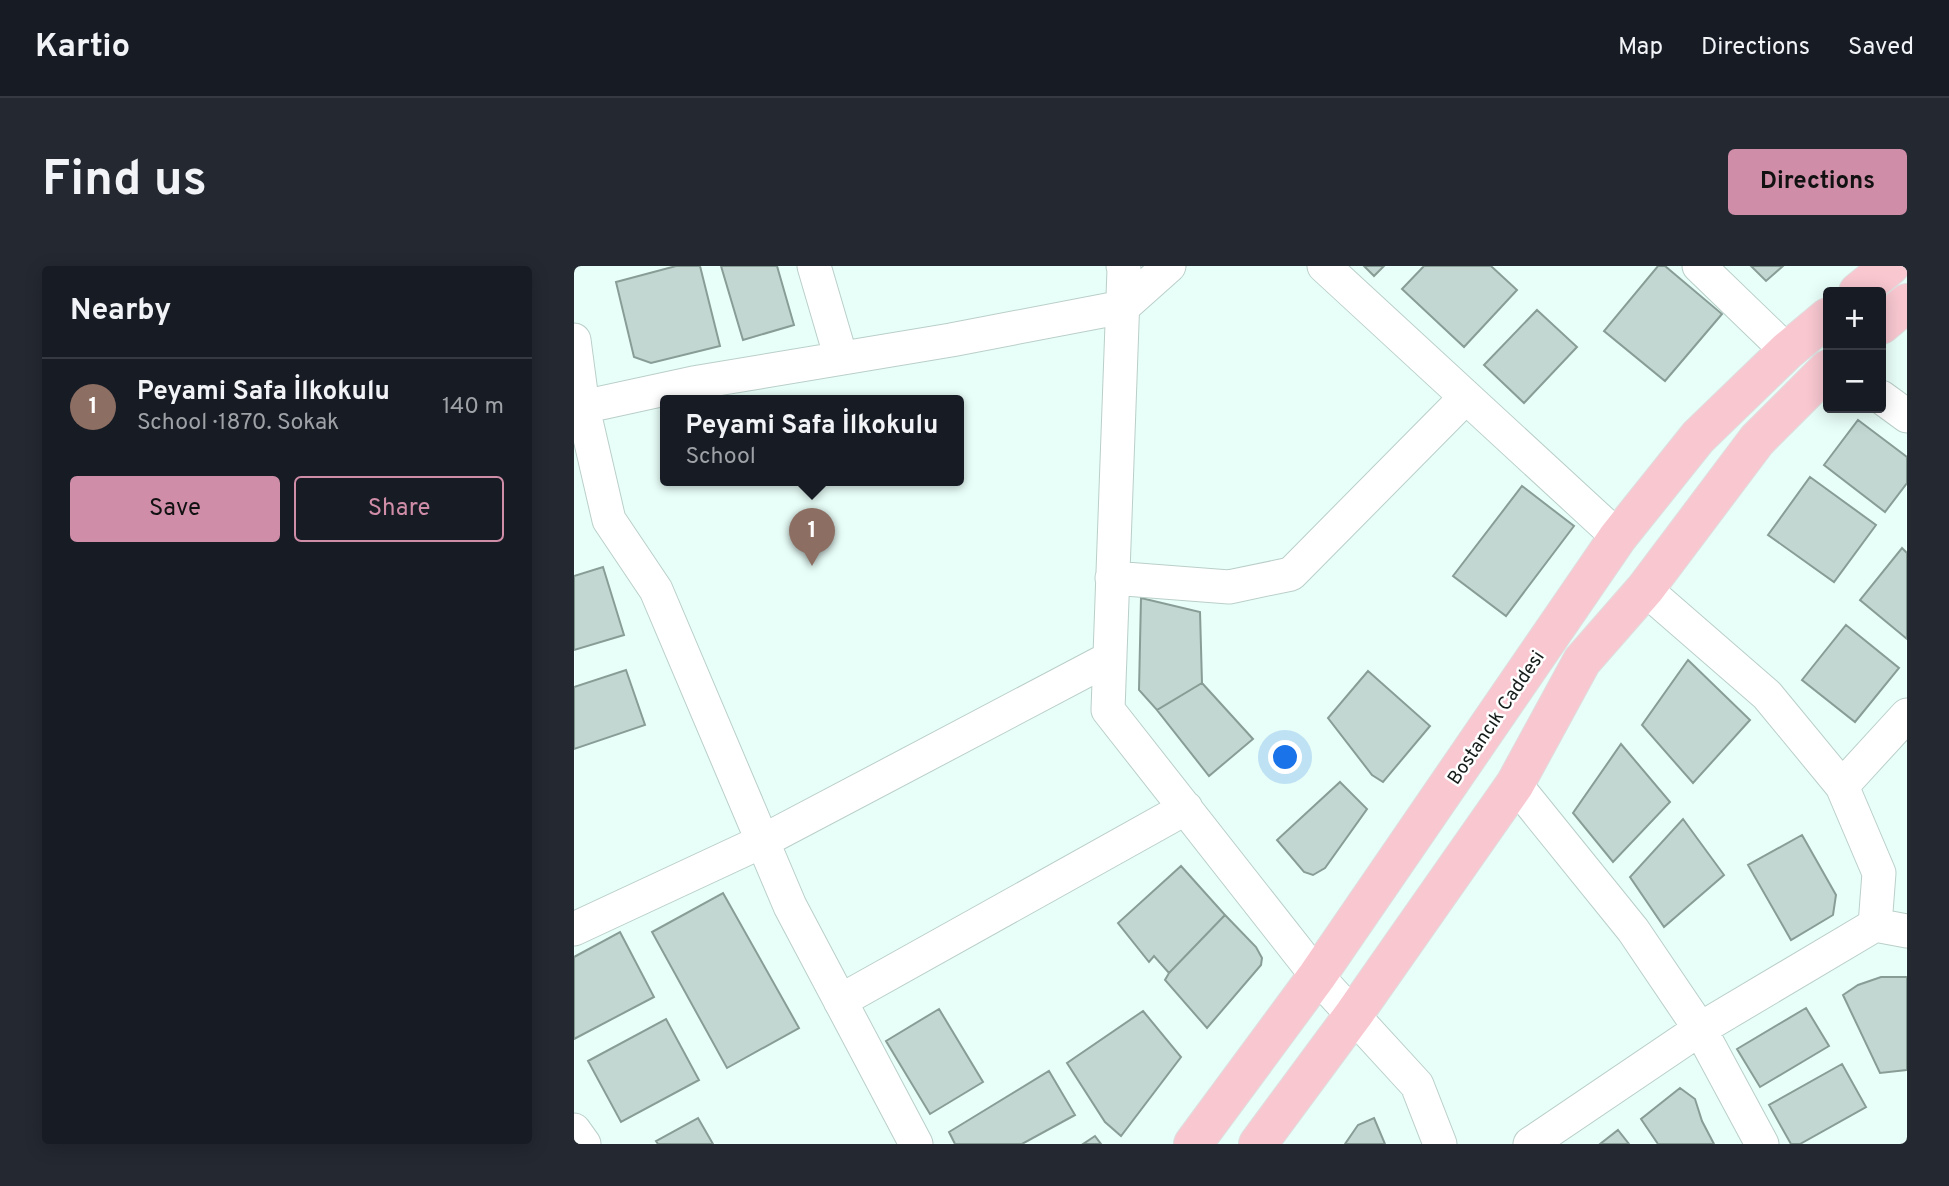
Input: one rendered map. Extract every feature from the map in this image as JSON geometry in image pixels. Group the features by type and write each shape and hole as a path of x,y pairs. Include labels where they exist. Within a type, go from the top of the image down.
{"main road":[{"path":"1864,287 1890,266"},
{"path":"1886,321 1907,303"},
{"name":"Bostancık Caddesi","path":"1193,1144 1317,976 1618,537 1698,437 1787,351 1823,321"},
{"path":"1258,1144 1354,1014 1515,784 1583,661 1645,589 1757,440 1823,374"}],"street":[{"path":"814,266 841,358"},
{"path":"1123,266 1108,710 1317,976 1417,1085 1440,1144"},
{"path":"579,408 694,383 951,340 1123,307 1169,266"},
{"path":"1324,266 1618,537"},
{"path":"1699,266 1787,351"},
{"path":"574,340 579,408 609,520 656,590 790,906 916,1144"},
{"path":"1112,578 1229,587 1290,574 1466,397"},
{"path":"1886,401 1907,416"},
{"path":"1530,1144 1700,1029 1891,928 1879,873 1842,786 1767,695 1645,589"},
{"path":"574,929 763,841 1110,658"},
{"path":"1842,786 1907,715"},
{"path":"1515,784 1633,930 1700,1029 1762,1144"},
{"path":"840,1001 1185,808"},
{"path":"574,1130 584,1144"}],"building":[{"path":"676,266 700,266 720,346 651,363 634,357 616,282"},
{"path":"721,266 777,266 794,325 743,340"},
{"path":"1364,266 1384,266 1374,276"},
{"path":"1424,266 1491,266 1517,290 1464,347 1402,289"},
{"path":"1658,266 1665,266 1722,314 1665,381 1604,331"},
{"path":"1751,266 1783,266 1766,281"},
{"path":"1537,310 1577,347 1524,403 1484,365"},
{"path":"1858,420 1907,457 1907,483 1885,512 1824,465"},
{"path":"1810,477 1876,525 1834,582 1768,535"},
{"path":"1522,486 1574,526 1506,616 1453,576"},
{"path":"1902,548 1907,553 1907,639 1860,600"},
{"path":"603,567 624,635 574,650 574,576"},
{"path":"1141,598 1200,612 1202,683 1157,710 1139,690"},
{"path":"1846,625 1899,668 1855,722 1802,680"},
{"path":"1688,660 1750,720 1693,783 1642,725"},
{"path":"626,670 645,725 574,749 574,687"},
{"path":"1368,671 1430,726 1383,782 1372,775 1328,718"},
{"path":"1202,683 1253,739 1209,776 1157,710"},
{"path":"1621,744 1670,802 1613,862 1573,813"},
{"path":"1340,782 1367,809 1325,868 1313,875 1304,872 1277,840"},
{"path":"1683,819 1724,875 1664,927 1630,877"},
{"path":"1802,835 1836,895 1833,915 1791,940 1748,865"},
{"path":"1181,866 1225,915 1169,973 1154,956 1149,962 1118,923"},
{"path":"723,893 799,1028 727,1068 652,932"},
{"path":"1225,915 1256,947 1262,958 1261,965 1207,1028 1165,980"},
{"path":"620,932 654,997 574,1039 574,957"},
{"path":"1881,977 1907,977 1907,1070 1880,1073 1843,995 1858,985"},
{"path":"1806,1008 1829,1046 1760,1087 1737,1049"},
{"path":"939,1009 983,1082 930,1114 886,1041"},
{"path":"1143,1011 1181,1057 1121,1136 1105,1122 1067,1063"},
{"path":"666,1019 699,1080 621,1122 588,1061"},
{"path":"1842,1064 1866,1107 1800,1144 1791,1144 1769,1105"},
{"path":"1049,1071 1075,1115 1022,1144 955,1144 949,1132"},
{"path":"1680,1088 1695,1099 1702,1121 1714,1144 1658,1144 1641,1119"},
{"path":"698,1118 713,1144 658,1144 656,1141"},
{"path":"1374,1118 1385,1144 1345,1144 1358,1125"},
{"path":"1618,1130 1629,1144 1600,1144"},
{"path":"1095,1136 1101,1144 1083,1144"}],"place":[{"name":"Peyami Safa İlkokulu","path":"812,566"}]}
